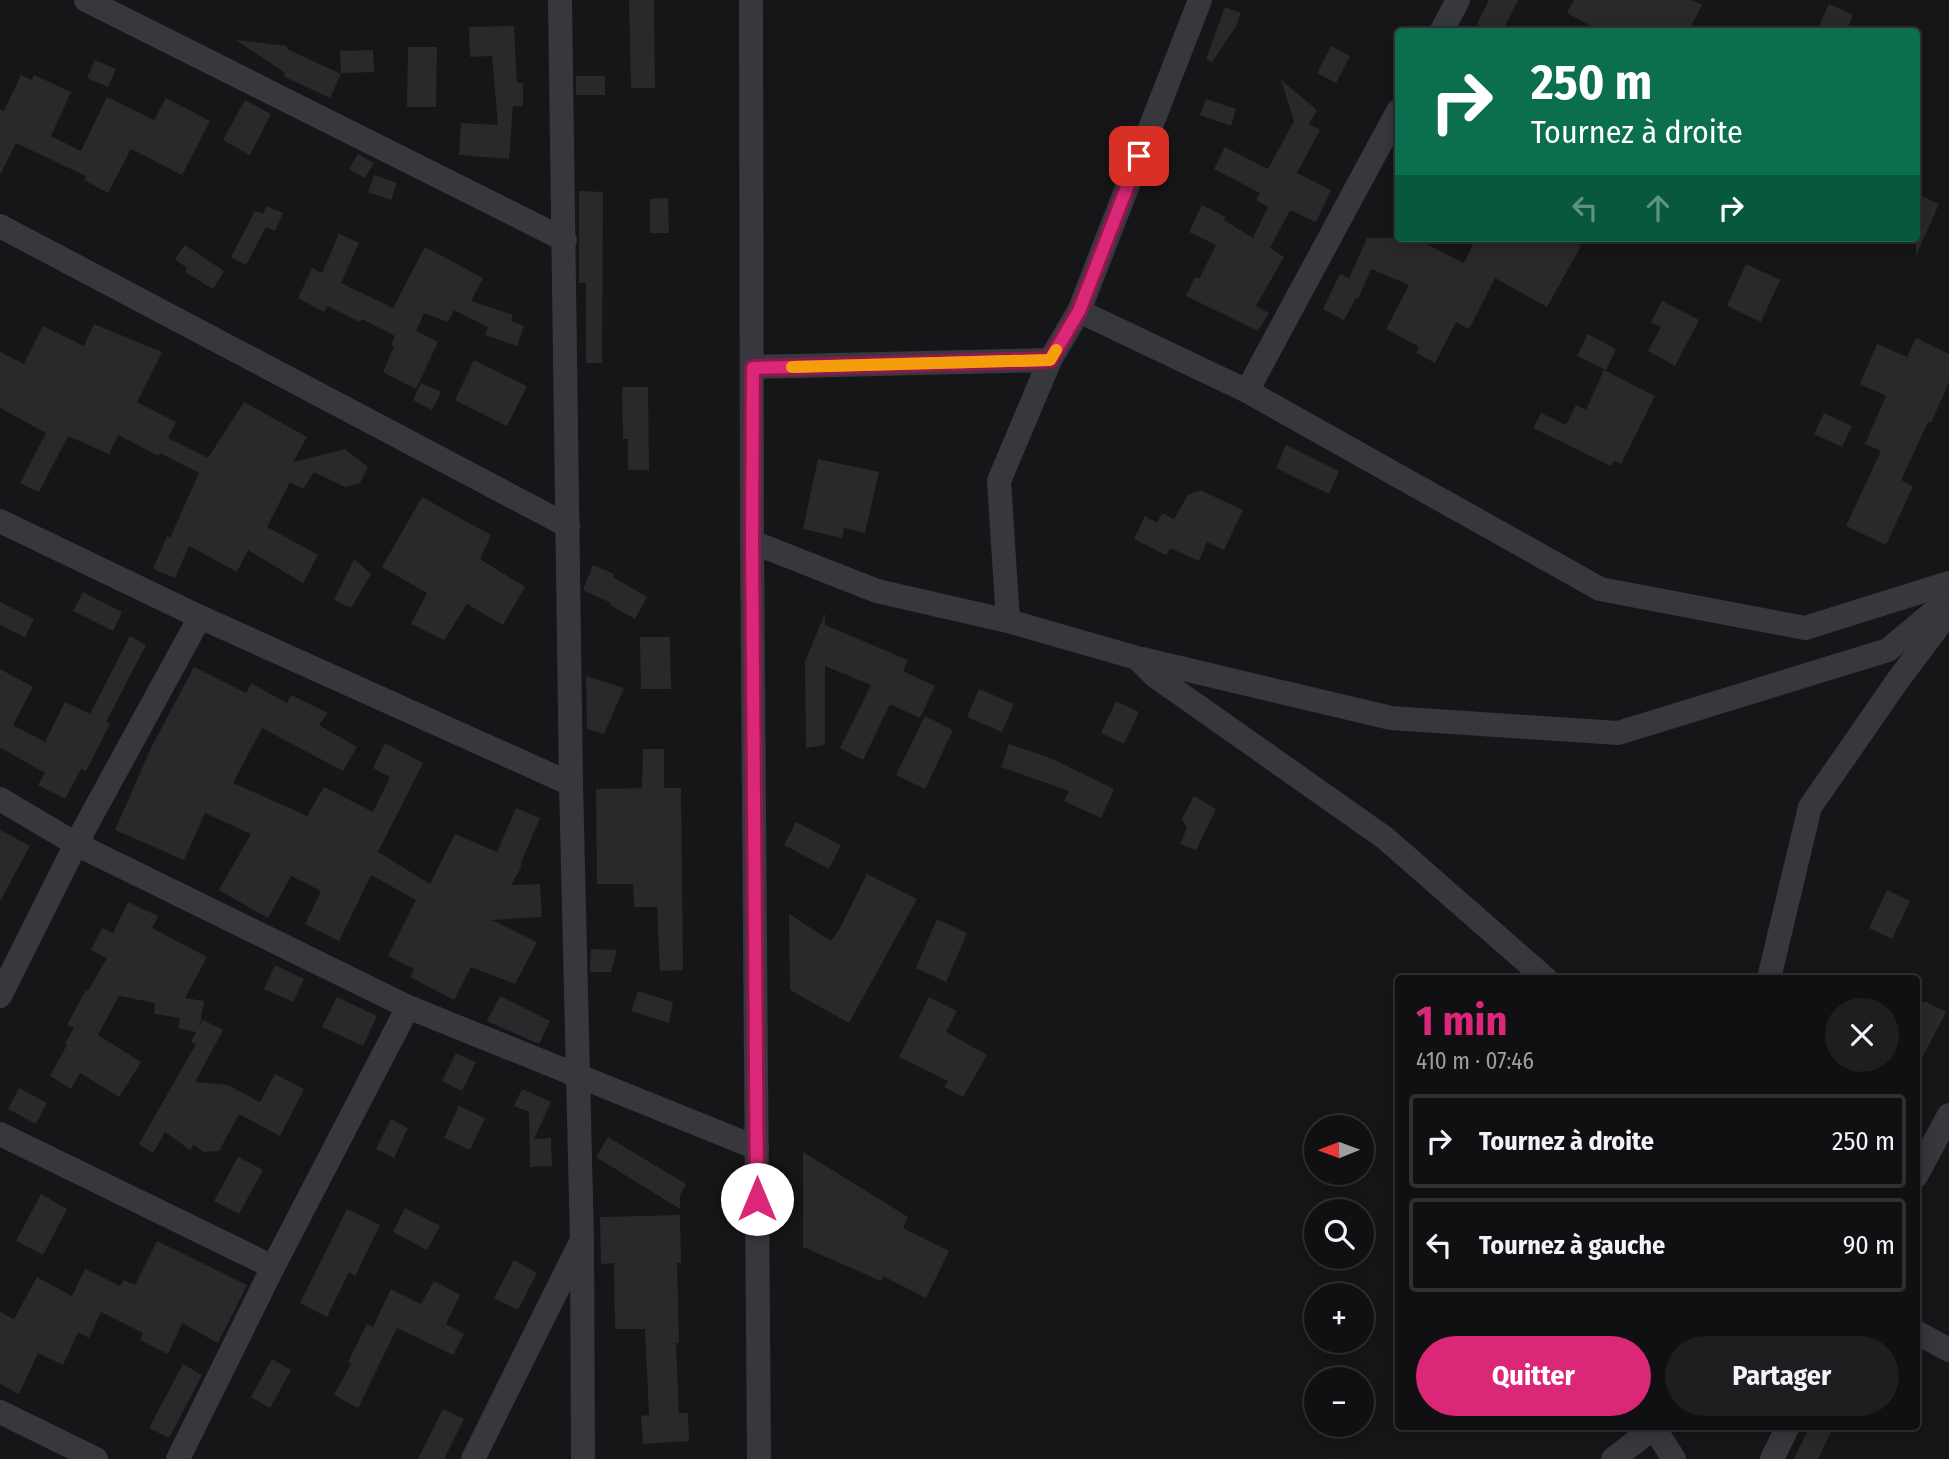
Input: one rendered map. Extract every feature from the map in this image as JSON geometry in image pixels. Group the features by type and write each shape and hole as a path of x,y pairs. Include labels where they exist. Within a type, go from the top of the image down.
{"street":[{"path":"86,0 565,240"},
{"path":"560,0 571,784 582,1241 583,1459"},
{"path":"751,0 759,1459"},
{"path":"1008,621 999,481 1050,360 1079,311 1200,0"},
{"path":"1443,28 1458,0"},
{"path":"1247,391 1395,117"},
{"path":"0,226 568,527"},
{"path":"1079,311 1247,391 1600,589 1805,628 1949,583"},
{"path":"753,368 1050,360"},
{"path":"0,521 200,617 571,784"},
{"path":"752,542 877,591 1008,621 1137,658 1391,718 1618,733 1888,650 1949,599"},
{"path":"1770,975 1810,807 1949,612"},
{"path":"0,996 76,844 200,617"},
{"path":"1137,658 1155,676 1385,838 1542,975"},
{"path":"0,799 76,844 408,1007 757,1147"},
{"path":"178,1459 273,1267 408,1007"},
{"path":"1920,1169 1949,1115"},
{"path":"0,1134 273,1267"},
{"path":"473,1459 582,1241"},
{"path":"1920,1334 1949,1350"},
{"path":"0,1412 96,1459"},
{"path":"1613,1459 1651,1430"},
{"path":"1657,1430 1674,1459"},
{"path":"1772,1459 1786,1430"}],"building":[{"path":"629,0 654,0 655,88 631,88"},
{"path":"1489,0 1518,0 1504,28 1484,28 1477,24"},
{"path":"1574,0 1692,0 1702,5 1690,28 1595,28 1567,13"},
{"path":"1829,4 1853,15 1848,28 1818,28"},
{"path":"1225,7 1241,13 1235,28 1212,62 1206,59"},
{"path":"514,26 517,83 523,83 523,106 513,106 509,159 459,155 461,123 498,125 492,56 470,57 469,27"},
{"path":"236,40 287,46 287,49 341,74 330,98 283,76 285,73"},
{"path":"1331,46 1350,56 1336,83 1317,73"},
{"path":"408,47 437,47 436,107 407,107"},
{"path":"373,50 374,72 341,73 340,51"},
{"path":"95,60 116,69 108,87 87,78"},
{"path":"21,75 32,80 34,75 71,92 51,136 81,151 107,97 154,120 166,98 210,121 182,175 131,149 108,193 84,180 86,176 16,143 0,175 0,109 4,111"},
{"path":"576,76 605,76 605,95 576,95"},
{"path":"1281,80 1317,110 1309,124 1320,130 1297,173 1331,190 1316,222 1290,210 1270,248 1284,257 1256,306 1269,313 1258,331 1186,296 1195,277 1199,279 1216,245 1189,232 1202,205 1226,217 1224,220 1253,238 1268,207 1256,200 1260,193 1214,169 1225,147 1268,169 1294,121"},
{"path":"1206,99 1236,109 1231,126 1200,115"},
{"path":"245,100 271,114 250,155 223,140"},
{"path":"358,154 374,163 365,178 349,169"},
{"path":"374,175 397,183 391,200 368,192"},
{"path":"579,191 603,192 602,363 586,363 586,283 579,283"},
{"path":"1920,196 1939,204 1916,256 1916,242 1920,242"},
{"path":"668,198 669,233 650,233 650,199"},
{"path":"266,206 283,213 275,231 266,227 246,265 231,257 255,211 263,214"},
{"path":"339,234 359,243 341,283 393,308 425,247 483,278 471,301 513,315 511,321 524,326 517,346 485,335 488,327 454,310 448,322 424,313 416,331 438,342 416,389 383,372 394,347 391,345 395,336 362,319 360,322 327,306 324,312 298,298 312,268 322,273"},
{"path":"1367,238 1422,242 1464,263 1474,242 1574,242 1581,246 1547,307 1495,278 1469,329 1456,322 1435,363 1416,353 1419,347 1386,329 1409,285 1371,269 1358,299 1356,298 1344,320 1323,309 1340,274 1349,278"},
{"path":"185,245 224,271 213,289 185,272 187,268 175,259"},
{"path":"1746,264 1780,280 1761,322 1727,306"},
{"path":"1662,301 1699,320 1675,366 1648,351 1661,327 1651,322"},
{"path":"94,324 162,352 137,402 176,422 168,438 208,458 244,402 307,437 293,462 345,449 368,467 360,483 345,487 314,472 303,489 290,482 267,527 318,555 303,583 248,550 237,572 189,546 175,578 153,569 199,473 118,435 109,454 68,436 39,492 20,483 46,433 0,408 0,352 24,364 43,326 84,346"},
{"path":"1588,334 1616,349 1606,370 1577,356"},
{"path":"1916,338 1949,354 1949,382 1901,480 1913,486 1886,545 1846,526 1881,451 1865,444 1886,396 1860,384 1877,344 1907,357"},
{"path":"474,360 527,386 507,426 455,400"},
{"path":"1604,370 1655,396 1621,464 1614,461 1611,466 1533,428 1541,413 1566,425 1576,405 1586,410"},
{"path":"421,383 441,392 432,410 413,400"},
{"path":"622,387 648,387 649,470 628,470 628,439 623,439"},
{"path":"1824,413 1852,426 1842,447 1814,434"},
{"path":"1286,445 1339,471 1329,494 1276,468"},
{"path":"818,459 879,472 865,533 844,528 842,538 803,529"},
{"path":"1200,490 1243,510 1224,550 1207,542 1199,561 1170,548 1166,555 1134,539 1145,516 1157,523 1162,513 1174,519 1188,495"},
{"path":"422,497 491,535 480,559 525,587 503,625 467,604 444,640 411,624 427,593 382,567"},
{"path":"354,559 371,574 351,608 334,600"},
{"path":"593,565 614,574 613,577 647,597 635,619 610,605 611,603 583,590"},
{"path":"83,592 122,612 113,631 73,611"},
{"path":"0,602 34,619 25,637 0,625"},
{"path":"825,613 825,625 908,660 903,671 935,686 920,718 890,704 863,760 840,748 871,685 825,666 825,745 806,748 805,662"},
{"path":"130,636 146,645 106,722 110,724 86,771 81,769 65,799 38,785 45,773 1,748 0,750 0,669 33,687 13,725 45,742 65,702 90,714"},
{"path":"640,637 670,637 671,689 641,689"},
{"path":"194,667 246,693 251,683 287,703 291,695 328,713 319,725 357,747 343,771 262,728 233,783 307,816 324,787 373,812 390,777 373,768 385,743 423,763 378,852 430,884 455,834 497,852 516,808 540,818 520,865 522,866 511,885 540,884 542,917 492,920 537,942 515,984 471,967 454,1000 410,977 414,969 388,956 416,900 371,875 339,941 305,924 321,891 291,876 268,918 219,890 251,834 205,813 184,860 115,830 151,748"},
{"path":"586,676 624,688 604,734 587,729"},
{"path":"979,689 1014,704 1002,732 967,717"},
{"path":"1116,701 1139,712 1124,744 1101,733"},
{"path":"925,716 953,730 925,789 896,775"},
{"path":"1009,744 1053,759 1114,789 1101,818 1064,801 1069,791 1001,767"},
{"path":"643,749 664,749 664,788 681,788 683,970 660,971 657,907 634,907 633,884 597,884 596,789 642,788"},
{"path":"1194,796 1216,809 1196,850 1180,844 1187,828 1182,819"},
{"path":"796,822 841,845 829,869 784,845"},
{"path":"0,830 30,846 0,901"},
{"path":"867,874 917,899 849,1023 790,990 789,914 831,941"},
{"path":"1887,890 1910,901 1892,939 1869,928"},
{"path":"128,902 158,916 152,928 207,957 185,998 204,1001 200,1025 203,1020 223,1030 195,1082 228,1085 260,1102 275,1074 304,1089 280,1136 239,1114 219,1151 203,1152 194,1145 190,1150 165,1132 153,1153 139,1144 196,1044 191,1042 196,1032 178,1028 180,1018 154,1014 155,1003 119,996 98,1035 141,1062 119,1097 80,1073 71,1089 50,1076 74,1028 67,1025 107,958 91,950 102,928 113,933"},
{"path":"937,919 967,933 946,982 916,968"},
{"path":"591,949 617,950 611,972 590,972"},
{"path":"275,965 304,979 293,1002 264,989"},
{"path":"638,991 673,1002 669,1023 631,1011"},
{"path":"500,996 550,1021 539,1044 487,1021"},
{"path":"337,997 377,1016 363,1046 322,1027"},
{"path":"929,997 957,1011 946,1032 987,1055 963,1097 944,1087 948,1081 899,1057"},
{"path":"1920,1002 1927,1002 1946,1012 1920,1062"},
{"path":"456,1053 476,1062 462,1091 442,1081"},
{"path":"19,1088 47,1103 36,1124 8,1109"},
{"path":"522,1089 551,1102 534,1139 551,1138 552,1166 530,1167 529,1112 514,1106"},
{"path":"459,1106 485,1118 470,1150 444,1138"},
{"path":"391,1119 408,1128 394,1158 376,1149"},
{"path":"608,1137 686,1184 680,1195 680,1209 596,1157"},
{"path":"803,1152 908,1217 903,1228 949,1251 926,1298 883,1276 881,1281 803,1247"},
{"path":"238,1157 263,1170 239,1214 214,1201"},
{"path":"41,1194 67,1209 43,1255 16,1241"},
{"path":"405,1208 440,1226 427,1250 393,1232"},
{"path":"347,1209 380,1225 355,1276 349,1272 327,1317 300,1303"},
{"path":"680,1215 681,1263 677,1263 679,1343 676,1343 679,1413 688,1413 689,1441 643,1444 641,1416 649,1415 645,1329 615,1329 614,1263 601,1264 600,1217"},
{"path":"157,1241 247,1285 218,1343 182,1323 168,1354 140,1340 143,1333 101,1312 89,1338 78,1332 63,1365 38,1353 19,1394 0,1384 0,1312 14,1319 37,1277 72,1296 85,1269 120,1286 124,1280 135,1285"},
{"path":"514,1260 537,1273 518,1310 494,1298"},
{"path":"434,1281 460,1295 446,1324 464,1334 453,1355 397,1328 358,1408 334,1395 351,1364 348,1362 367,1324 373,1327 391,1289 421,1304"},
{"path":"272,1359 291,1370 270,1408 251,1397"},
{"path":"183,1364 202,1375 169,1438 149,1428"},
{"path":"443,1409 464,1419 444,1459 418,1459"},
{"path":"1808,1430 1832,1430 1818,1459 1794,1459"}],"slow traffic":[{"path":"792,367 1050,360 1056,350"}],"route":[{"path":"757,1199 753,368 1050,360 1079,311 1139,156"}]}
